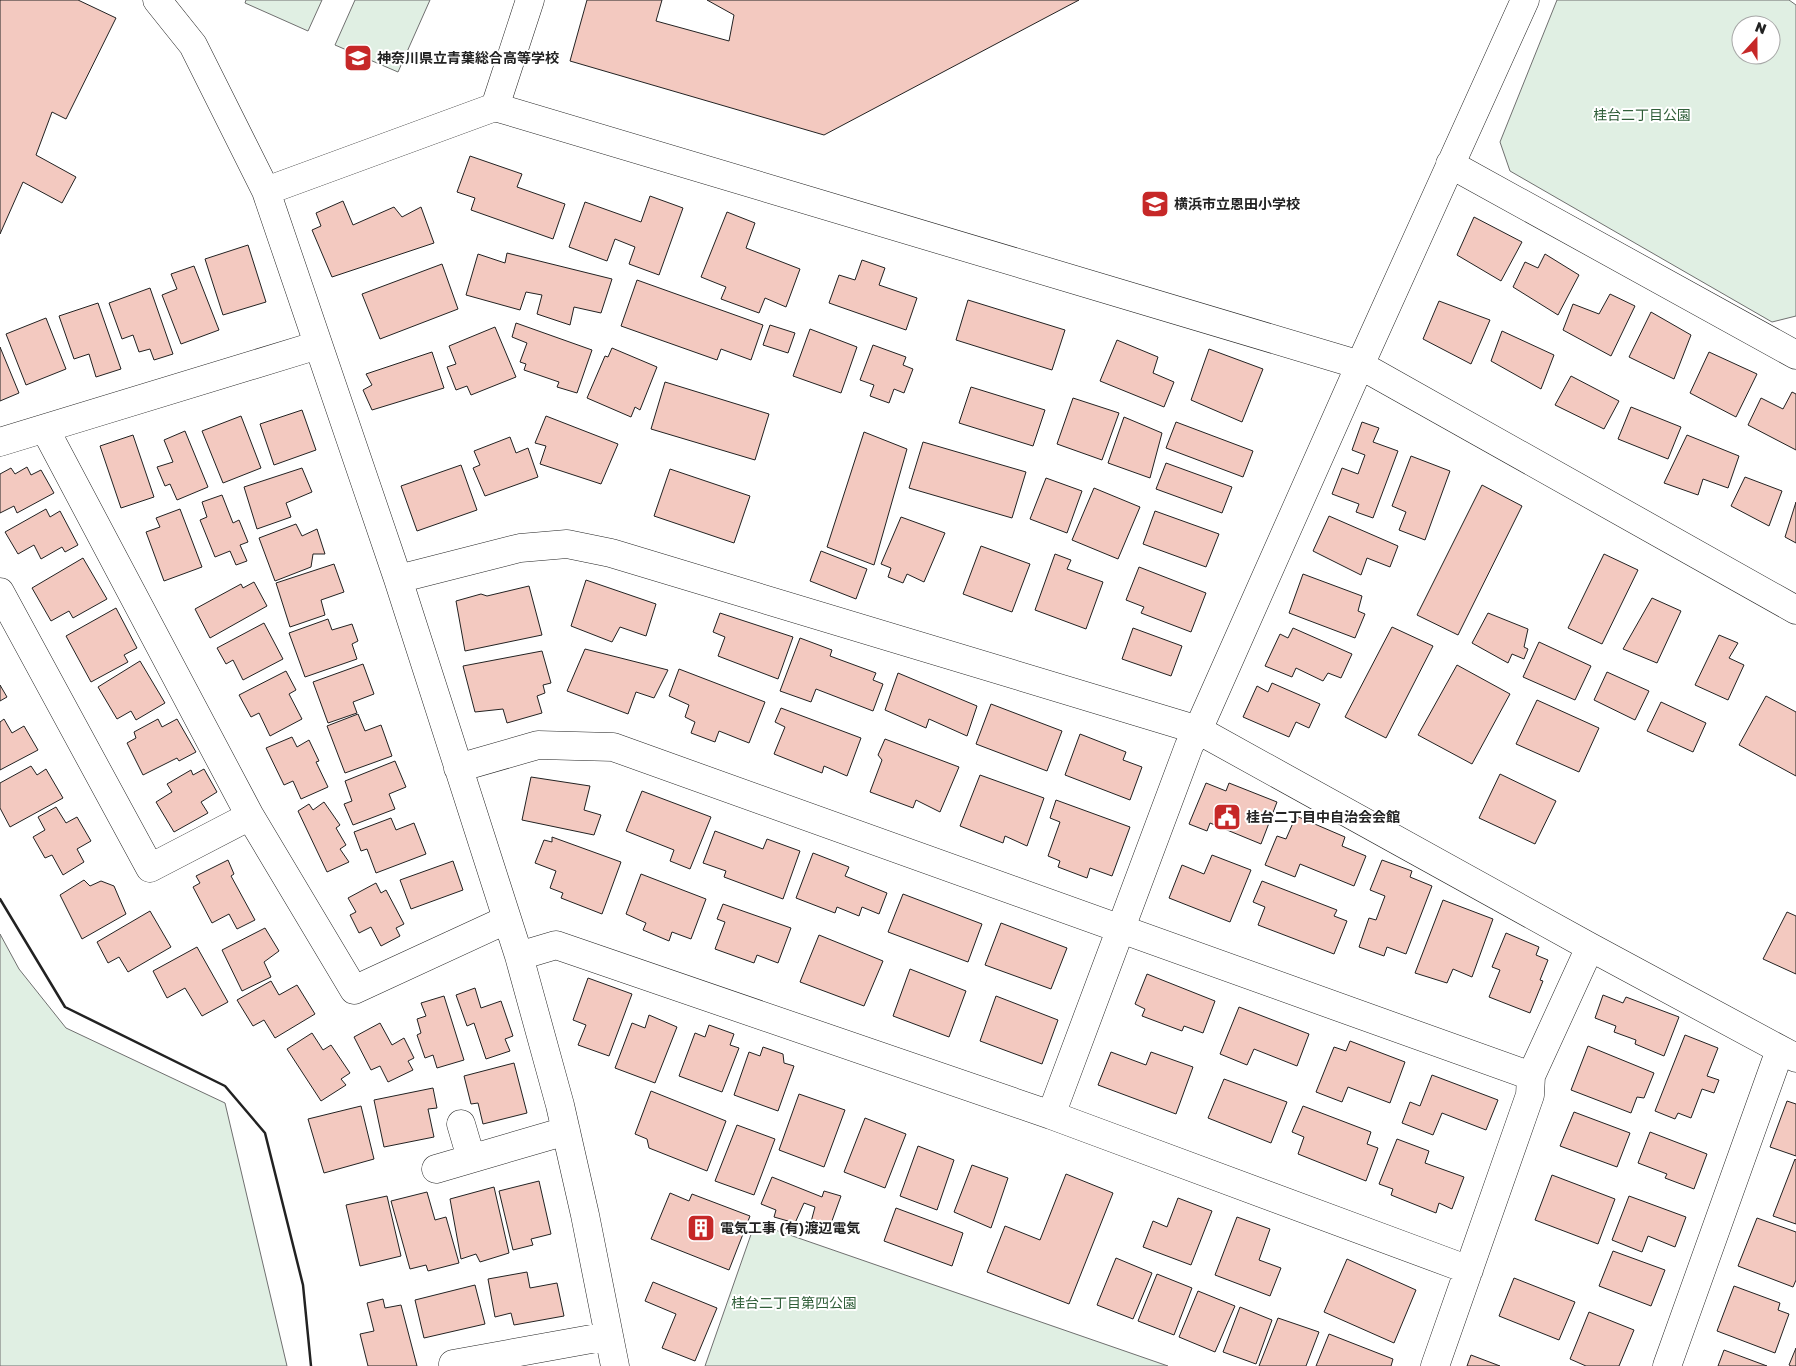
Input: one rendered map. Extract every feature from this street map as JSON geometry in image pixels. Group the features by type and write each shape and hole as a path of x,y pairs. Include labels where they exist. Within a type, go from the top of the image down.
{"street":[{"path":"156,0 192,45 266,191 398,579 519,956 566,1131 586,1215 615,1366"},
{"path":"496,107 530,0"},
{"path":"1051,1116 1189,746 1198,730 1525,0"},
{"path":"266,191 496,107 1360,365 1796,610"},
{"path":"1450,164 1796,356"},
{"path":"0,442 318,345"},
{"path":"45,429 250,816 354,990 506,920"},
{"path":"398,579 520,548 567,544 611,552 1198,730 1590,947 1788,1054 1667,1366"},
{"path":"0,592 150,868 250,816"},
{"path":"458,768 538,745 613,747 1120,927 1531,1076"},
{"path":"519,956 556,945 1051,1116 1469,1270"},
{"path":"1435,1366 1530,1096 1531,1076 1590,947"},
{"path":"461,1124 471,1158"},
{"path":"436,1169 566,1131"},
{"path":"454,1366 453,1364 608,1336"}],"green space":[{"path":"246,0 322,0 308,31 245,3"},
{"path":"355,0 430,0 398,72 335,45"},
{"name":"桂台二丁目公園","path":"1557,0 1789,0 1796,5 1796,316 1772,322 1510,171 1500,142"},
{"path":"0,934 19,969 66,1028 225,1103 287,1366 0,1366"},
{"name":"桂台二丁目第四公園","path":"755,1223 1168,1366 705,1366"}],"building":[{"path":"0,0 78,0 116,18 66,119 52,112 36,155 76,177 62,203 23,182 0,234"},
{"path":"587,0 662,0 656,21 729,41 734,15 707,0 1079,0 824,135 570,61"},
{"path":"470,156 522,174 517,187 565,204 553,239 471,210 475,198 457,192"},
{"path":"650,196 683,208 659,275 629,264 635,247 615,239 607,261 569,247 585,202 641,222"},
{"path":"343,201 353,225 394,207 402,217 421,207 434,243 332,277 312,230 321,226 316,213"},
{"path":"727,212 755,223 746,248 800,269 786,307 765,298 759,313 721,299 726,287 701,277"},
{"path":"1474,217 1522,242 1501,281 1457,255"},
{"path":"248,245 266,302 223,315 205,259"},
{"path":"507,253 612,279 601,313 574,307 570,325 537,314 542,295 526,292 520,310 466,295 478,254 505,263"},
{"path":"1545,254 1579,275 1558,315 1513,287 1525,262 1538,268"},
{"path":"862,260 885,268 879,285 917,298 906,330 829,303 839,275 855,280"},
{"path":"442,264 458,309 380,339 362,294"},
{"path":"194,266 219,330 181,344 162,295 177,289 171,274"},
{"path":"637,280 763,325 751,360 721,349 717,360 621,326"},
{"path":"150,288 173,354 154,360 150,349 139,352 133,335 122,339 109,303"},
{"path":"1610,294 1635,306 1611,356 1563,330 1573,304 1599,314"},
{"path":"968,300 1065,330 1052,370 956,340"},
{"path":"1439,301 1490,320 1471,364 1423,339"},
{"path":"98,303 121,369 96,377 89,354 74,359 59,316"},
{"path":"1651,312 1691,335 1674,379 1629,357"},
{"path":"46,318 66,369 26,385 6,334"},
{"path":"516,323 592,350 577,393 557,387 559,382 524,370 526,364 520,362 527,343 512,337"},
{"path":"770,325 795,333 788,353 763,345"},
{"path":"495,327 516,377 471,395 467,386 456,390 447,367 456,364 449,346"},
{"path":"810,329 857,347 841,393 793,376"},
{"path":"1502,331 1554,355 1541,389 1491,361"},
{"path":"1117,340 1158,357 1153,373 1174,382 1164,407 1100,381"},
{"path":"873,345 906,357 903,365 913,369 904,393 894,389 889,403 870,396 874,385 860,380"},
{"path":"0,347 19,393 0,401"},
{"path":"612,348 657,367 640,410 635,407 631,417 587,398 605,356 608,357"},
{"path":"1209,349 1263,369 1242,422 1191,400"},
{"path":"432,352 444,388 372,410 363,390 372,385 366,374"},
{"path":"1709,352 1757,374 1736,417 1690,393"},
{"path":"1571,376 1619,401 1604,429 1555,405"},
{"path":"665,382 769,414 755,460 651,429"},
{"path":"971,387 1045,410 1033,446 959,423"},
{"path":"1792,392 1796,394 1796,450 1748,425 1761,398 1783,409"},
{"path":"1073,398 1119,413 1102,460 1057,444"},
{"path":"1631,407 1681,427 1668,459 1618,439"},
{"path":"302,410 316,450 274,465 260,424"},
{"path":"241,416 261,468 223,483 202,431"},
{"path":"546,416 618,444 601,484 540,464 546,446 535,443"},
{"path":"1124,417 1162,433 1150,478 1108,463"},
{"path":"1176,422 1253,451 1243,477 1166,448"},
{"path":"1362,422 1379,428 1373,442 1398,451 1373,518 1356,512 1359,504 1332,494 1342,468 1358,474 1365,455 1352,450"},
{"path":"185,431 208,487 177,500 170,484 165,486 157,467 173,462 164,440"},
{"path":"864,432 907,449 874,565 827,547"},
{"path":"133,435 154,497 121,508 100,446"},
{"path":"1687,435 1739,456 1728,488 1703,479 1698,495 1664,483"},
{"path":"510,437 516,453 528,448 538,477 485,496 473,468 480,465 474,451"},
{"path":"923,442 1026,472 1012,518 909,488"},
{"path":"1411,456 1450,471 1425,540 1399,530 1406,512 1392,506"},
{"path":"1166,463 1232,487 1222,513 1156,489"},
{"path":"461,465 477,510 417,531 401,486"},
{"path":"27,467 31,475 41,470 54,493 17,513 14,506 0,513 0,474 11,468 15,474"},
{"path":"302,468 312,492 286,503 291,517 257,529 244,487"},
{"path":"670,469 750,496 734,543 654,516"},
{"path":"1745,477 1782,491 1769,526 1731,506"},
{"path":"1046,478 1082,491 1067,533 1030,519"},
{"path":"1482,485 1522,506 1458,635 1417,615"},
{"path":"1094,488 1140,507 1118,559 1072,540"},
{"path":"222,495 233,523 239,520 248,542 240,545 247,561 236,565 230,551 215,557 200,520 207,517 202,502"},
{"path":"1796,502 1796,543 1785,537"},
{"path":"46,509 50,517 60,511 78,545 65,552 62,547 41,559 34,545 18,554 5,532"},
{"path":"180,509 202,567 164,581 146,532 160,527 156,518"},
{"path":"1155,511 1219,534 1206,567 1143,544"},
{"path":"1329,516 1398,546 1390,567 1367,558 1361,575 1313,551"},
{"path":"901,517 945,533 924,582 907,574 903,583 888,577 891,568 881,564"},
{"path":"296,524 302,536 317,529 325,554 313,554 311,567 275,581 259,538"},
{"path":"981,546 1030,564 1012,612 963,594"},
{"path":"821,551 867,569 856,599 810,581"},
{"path":"1055,554 1071,560 1067,569 1103,582 1086,629 1035,610"},
{"path":"1604,554 1638,570 1602,644 1568,628"},
{"path":"83,558 107,599 73,618 69,611 51,621 32,588"},
{"path":"334,564 344,592 321,600 325,615 290,627 276,583"},
{"path":"1139,567 1206,593 1191,632 1141,613 1144,607 1126,600"},
{"path":"1303,574 1362,596 1358,611 1365,614 1355,638 1289,613"},
{"path":"586,580 656,604 646,636 620,627 612,642 571,626"},
{"path":"254,582 267,606 210,638 195,609 241,584 243,588"},
{"path":"529,586 542,635 465,651 456,601 481,594 487,596"},
{"path":"1652,598 1681,611 1657,663 1623,649"},
{"path":"116,608 137,648 124,655 128,662 91,682 66,636"},
{"path":"720,613 793,637 778,679 718,656 725,637 713,632"},
{"path":"1488,613 1528,629 1524,647 1528,649 1524,659 1512,654 1508,663 1472,643"},
{"path":"328,619 332,630 352,624 358,641 352,644 357,659 305,677 289,633"},
{"path":"264,623 283,659 243,680 233,660 226,664 217,648"},
{"path":"1392,627 1433,646 1386,738 1345,717"},
{"path":"1133,628 1182,646 1171,676 1122,659"},
{"path":"1293,628 1352,654 1341,678 1328,673 1323,681 1296,668 1292,677 1265,666 1280,634 1288,638"},
{"path":"1719,635 1738,643 1729,658 1744,665 1728,700 1695,685"},
{"path":"800,638 832,650 830,656 876,673 873,680 883,684 873,711 816,689 811,702 780,691"},
{"path":"1539,642 1591,666 1575,700 1523,677"},
{"path":"585,649 668,670 654,698 636,692 628,714 567,691"},
{"path":"542,651 551,683 543,685 545,693 537,696 542,713 507,723 503,709 475,712 463,666"},
{"path":"140,661 165,703 136,720 131,711 117,719 98,687"},
{"path":"363,664 374,694 353,702 357,713 328,723 313,682"},
{"path":"1457,665 1510,694 1472,764 1418,735"},
{"path":"679,669 765,702 749,743 719,731 715,742 691,733 695,722 685,717 689,705 669,696"},
{"path":"286,671 296,690 289,694 302,719 270,736 259,713 251,717 239,695"},
{"path":"1607,672 1649,691 1635,720 1594,700"},
{"path":"898,673 977,706 967,736 929,719 926,728 885,710"},
{"path":"1272,683 1320,704 1309,728 1296,722 1289,737 1243,717 1257,686 1268,692"},
{"path":"0,685 7,697 0,701"},
{"path":"1766,696 1796,712 1796,776 1739,745"},
{"path":"1537,700 1599,728 1579,772 1516,744"},
{"path":"1661,702 1706,723 1693,752 1647,731"},
{"path":"991,704 1062,731 1047,771 976,744"},
{"path":"781,708 861,738 847,776 824,766 822,773 774,754 785,727 775,722"},
{"path":"358,714 365,731 381,725 392,756 345,773 327,726"},
{"path":"4,719 12,733 24,726 38,750 0,770 0,722"},
{"path":"158,719 162,727 177,719 196,752 179,761 177,758 143,775 127,743 136,738 134,732"},
{"path":"1080,734 1126,752 1123,760 1142,767 1130,800 1065,775"},
{"path":"292,737 297,747 309,740 319,761 316,762 328,787 301,799 293,781 284,785 266,748"},
{"path":"885,739 959,767 940,812 916,800 913,808 870,792 882,760 878,755"},
{"path":"395,761 406,787 389,794 395,809 353,825 344,804 352,801 345,781"},
{"path":"31,766 37,775 46,769 63,798 10,827 0,808 0,783"},
{"path":"204,769 217,792 201,802 208,813 174,832 156,802 172,792 167,784 191,770 193,775"},
{"path":"1500,774 1556,801 1535,844 1479,818"},
{"path":"980,775 1044,798 1027,846 1005,836 1003,843 960,826"},
{"path":"531,777 590,786 584,810 601,815 594,835 522,820"},
{"path":"1206,783 1226,791 1229,783 1277,802 1261,844 1210,823 1207,831 1189,824"},
{"path":"642,791 711,817 690,869 670,861 674,850 626,831"},
{"path":"1056,800 1130,827 1112,876 1090,868 1087,878 1058,867 1060,861 1048,856 1060,822 1050,818"},
{"path":"324,802 340,825 336,828 346,845 340,849 349,862 327,872 298,811 309,804 313,810"},
{"path":"56,807 66,823 77,817 91,841 77,849 84,862 63,875 52,855 45,858 33,837 45,830 38,817"},
{"path":"1296,816 1345,837 1342,846 1366,856 1354,886 1300,864 1295,877 1265,865 1277,836 1286,839"},
{"path":"391,818 396,830 414,823 426,854 376,873 367,849 361,851 354,832"},
{"path":"715,831 763,849 767,839 800,851 783,899 724,877 726,871 703,863"},
{"path":"552,837 621,862 602,914 561,898 563,893 550,888 556,871 535,863 544,840 552,842"},
{"path":"813,853 849,867 845,876 887,893 879,914 862,907 859,916 837,907 835,913 796,898"},
{"path":"1212,855 1251,870 1230,922 1169,898 1182,865 1204,874"},
{"path":"228,860 234,874 231,876 255,920 237,929 229,914 212,923 193,887 200,883 196,876"},
{"path":"1382,860 1412,871 1410,877 1432,886 1406,954 1387,947 1384,956 1359,947 1369,918 1376,920 1385,896 1370,890"},
{"path":"453,861 463,890 411,909 400,880"},
{"path":"641,874 706,899 691,939 672,932 669,941 643,930 646,923 626,914"},
{"path":"84,880 90,886 101,881 114,886 126,914 82,939 60,895"},
{"path":"1262,881 1337,910 1334,916 1347,921 1334,954 1258,925 1265,907 1253,902"},
{"path":"376,883 381,893 386,890 404,924 396,928 400,936 381,946 371,927 359,933 350,915 356,912 348,898"},
{"path":"903,894 982,924 968,962 888,932"},
{"path":"1443,900 1493,919 1472,977 1453,969 1447,983 1415,973"},
{"path":"723,904 791,928 778,963 757,955 754,963 715,949 725,922 717,919"},
{"path":"150,911 171,947 128,972 119,957 108,963 97,942"},
{"path":"1787,912 1796,916 1796,974 1763,959"},
{"path":"1001,923 1067,948 1051,989 985,965"},
{"path":"265,928 279,951 264,962 271,977 242,991 222,950"},
{"path":"1506,933 1539,947 1536,955 1548,960 1540,980 1543,981 1530,1013 1489,997 1500,970 1492,967"},
{"path":"819,935 883,961 864,1006 800,982"},
{"path":"197,947 228,1002 202,1016 185,988 167,998 153,971"},
{"path":"910,969 966,991 949,1037 893,1016"},
{"path":"1147,974 1215,1001 1203,1033 1184,1026 1182,1031 1142,1016 1145,1009 1135,1004"},
{"path":"588,978 632,994 609,1056 578,1045 586,1025 573,1020"},
{"path":"271,981 279,995 297,985 315,1014 275,1038 264,1020 253,1026 237,1000"},
{"path":"475,988 481,1008 501,1001 513,1036 505,1039 510,1051 486,1059 474,1023 467,1026 456,995"},
{"path":"1603,995 1623,1003 1626,997 1679,1017 1664,1056 1635,1044 1636,1040 1614,1032 1616,1026 1595,1018"},
{"path":"444,996 464,1060 437,1068 433,1055 425,1058 417,1035 421,1033 417,1019 426,1016 421,1003"},
{"path":"996,996 1058,1020 1042,1064 980,1041"},
{"path":"1239,1007 1309,1034 1297,1066 1254,1049 1247,1065 1220,1054"},
{"path":"649,1015 677,1027 655,1083 615,1068 632,1023 645,1028"},
{"path":"380,1023 392,1045 404,1038 414,1058 408,1061 413,1070 388,1082 380,1066 371,1070 354,1037"},
{"path":"709,1025 734,1034 730,1045 739,1048 722,1092 679,1076 695,1033 705,1037"},
{"path":"312,1033 323,1050 331,1045 350,1073 341,1079 346,1085 321,1101 287,1049"},
{"path":"1685,1035 1718,1048 1707,1076 1719,1080 1714,1093 1702,1089 1691,1118 1678,1113 1675,1119 1655,1111"},
{"path":"1350,1041 1405,1062 1390,1103 1348,1087 1342,1102 1316,1092 1334,1047 1346,1051"},
{"path":"1588,1046 1654,1073 1644,1098 1637,1097 1631,1113 1571,1090"},
{"path":"763,1047 783,1054 784,1063 794,1066 778,1111 734,1095 749,1052 760,1056"},
{"path":"1111,1052 1146,1065 1151,1052 1193,1067 1176,1114 1098,1085"},
{"path":"514,1063 527,1113 483,1124 478,1103 471,1104 464,1076"},
{"path":"1432,1075 1498,1100 1486,1130 1442,1113 1433,1135 1402,1123 1410,1102 1420,1106"},
{"path":"1224,1079 1287,1102 1271,1143 1208,1118"},
{"path":"433,1088 437,1108 428,1109 434,1137 384,1147 374,1100"},
{"path":"651,1091 726,1121 707,1171 649,1148 647,1139 635,1134"},
{"path":"799,1094 845,1110 824,1167 779,1150"},
{"path":"1787,1101 1796,1104 1796,1156 1770,1147"},
{"path":"361,1106 374,1159 324,1173 308,1119"},
{"path":"1303,1106 1371,1132 1367,1144 1378,1148 1366,1181 1298,1154 1304,1137 1292,1132"},
{"path":"1574,1112 1630,1133 1617,1167 1560,1146"},
{"path":"865,1118 906,1134 885,1188 844,1172"},
{"path":"737,1125 775,1139 754,1195 715,1181"},
{"path":"1650,1132 1707,1154 1694,1189 1665,1178 1667,1174 1638,1163"},
{"path":"1397,1139 1429,1151 1425,1163 1464,1177 1452,1209 1439,1203 1436,1213 1391,1195 1393,1189 1379,1184"},
{"path":"918,1146 954,1160 937,1210 900,1196"},
{"path":"1796,1160 1796,1224 1773,1216"},
{"path":"972,1165 1008,1178 991,1228 954,1212"},
{"path":"1066,1174 1113,1193 1069,1304 987,1272 1005,1226 1040,1240"},
{"path":"1552,1175 1615,1199 1598,1244 1535,1220"},
{"path":"772,1177 822,1197 824,1191 841,1196 829,1229 811,1222 815,1207 804,1203 795,1223 774,1217 776,1210 761,1204"},
{"path":"539,1181 551,1234 531,1239 533,1245 513,1250 499,1191"},
{"path":"494,1187 509,1253 480,1262 476,1254 461,1259 450,1199"},
{"path":"427,1192 435,1220 446,1217 459,1263 428,1271 426,1265 410,1269 391,1201"},
{"name":"電気工事 (有)渡辺電気","path":"670,1193 689,1201 692,1194 750,1216 729,1270 651,1239"},
{"path":"387,1196 401,1256 360,1266 346,1205"},
{"path":"1629,1196 1686,1217 1675,1247 1648,1236 1642,1252 1612,1240"},
{"path":"1178,1198 1212,1211 1191,1265 1143,1247 1153,1221 1167,1227"},
{"path":"896,1208 963,1233 952,1266 884,1241"},
{"path":"1237,1217 1270,1229 1259,1260 1281,1268 1270,1296 1215,1275"},
{"path":"1757,1218 1796,1232 1796,1280 1793,1287 1738,1266"},
{"path":"1613,1251 1665,1270 1651,1306 1599,1286"},
{"path":"1116,1258 1152,1273 1133,1319 1097,1305"},
{"path":"1347,1259 1416,1290 1394,1343 1324,1312"},
{"path":"527,1272 530,1288 557,1283 564,1316 514,1325 511,1313 495,1317 488,1279"},
{"path":"1157,1274 1192,1288 1174,1335 1138,1321"},
{"path":"1514,1278 1575,1302 1559,1340 1499,1316"},
{"path":"653,1282 717,1308 695,1361 662,1348 676,1314 645,1301"},
{"path":"475,1285 485,1324 424,1338 415,1300"},
{"path":"1734,1286 1780,1303 1778,1310 1789,1314 1775,1353 1717,1331"},
{"path":"1198,1291 1235,1306 1215,1352 1179,1337"},
{"path":"383,1299 385,1308 401,1305 417,1366 368,1366 360,1334 374,1331 367,1303"},
{"path":"1240,1307 1272,1320 1256,1364 1223,1352"},
{"path":"1589,1312 1634,1330 1619,1366 1586,1366 1570,1359"},
{"path":"1278,1318 1319,1332 1306,1366 1259,1366"},
{"path":"1329,1334 1393,1359 1391,1366 1316,1366"},
{"path":"1796,1348 1796,1366 1791,1366 1789,1365"},
{"path":"1724,1350 1767,1366 1718,1366"},
{"path":"1471,1355 1500,1366 1467,1366"}],"wall":[{"path":"0,899 65,1007 225,1086 265,1133 303,1285 311,1366"}],"place":[{"name":"神奈川県立青葉総合高等学校","path":"358,58"},
{"name":"横浜市立恩田小学校","path":"1155,204"},
{"name":"桂台二丁目中自治会会館","path":"1227,817"},
{"name":"電気工事 (有)渡辺電気","path":"701,1228"}]}
